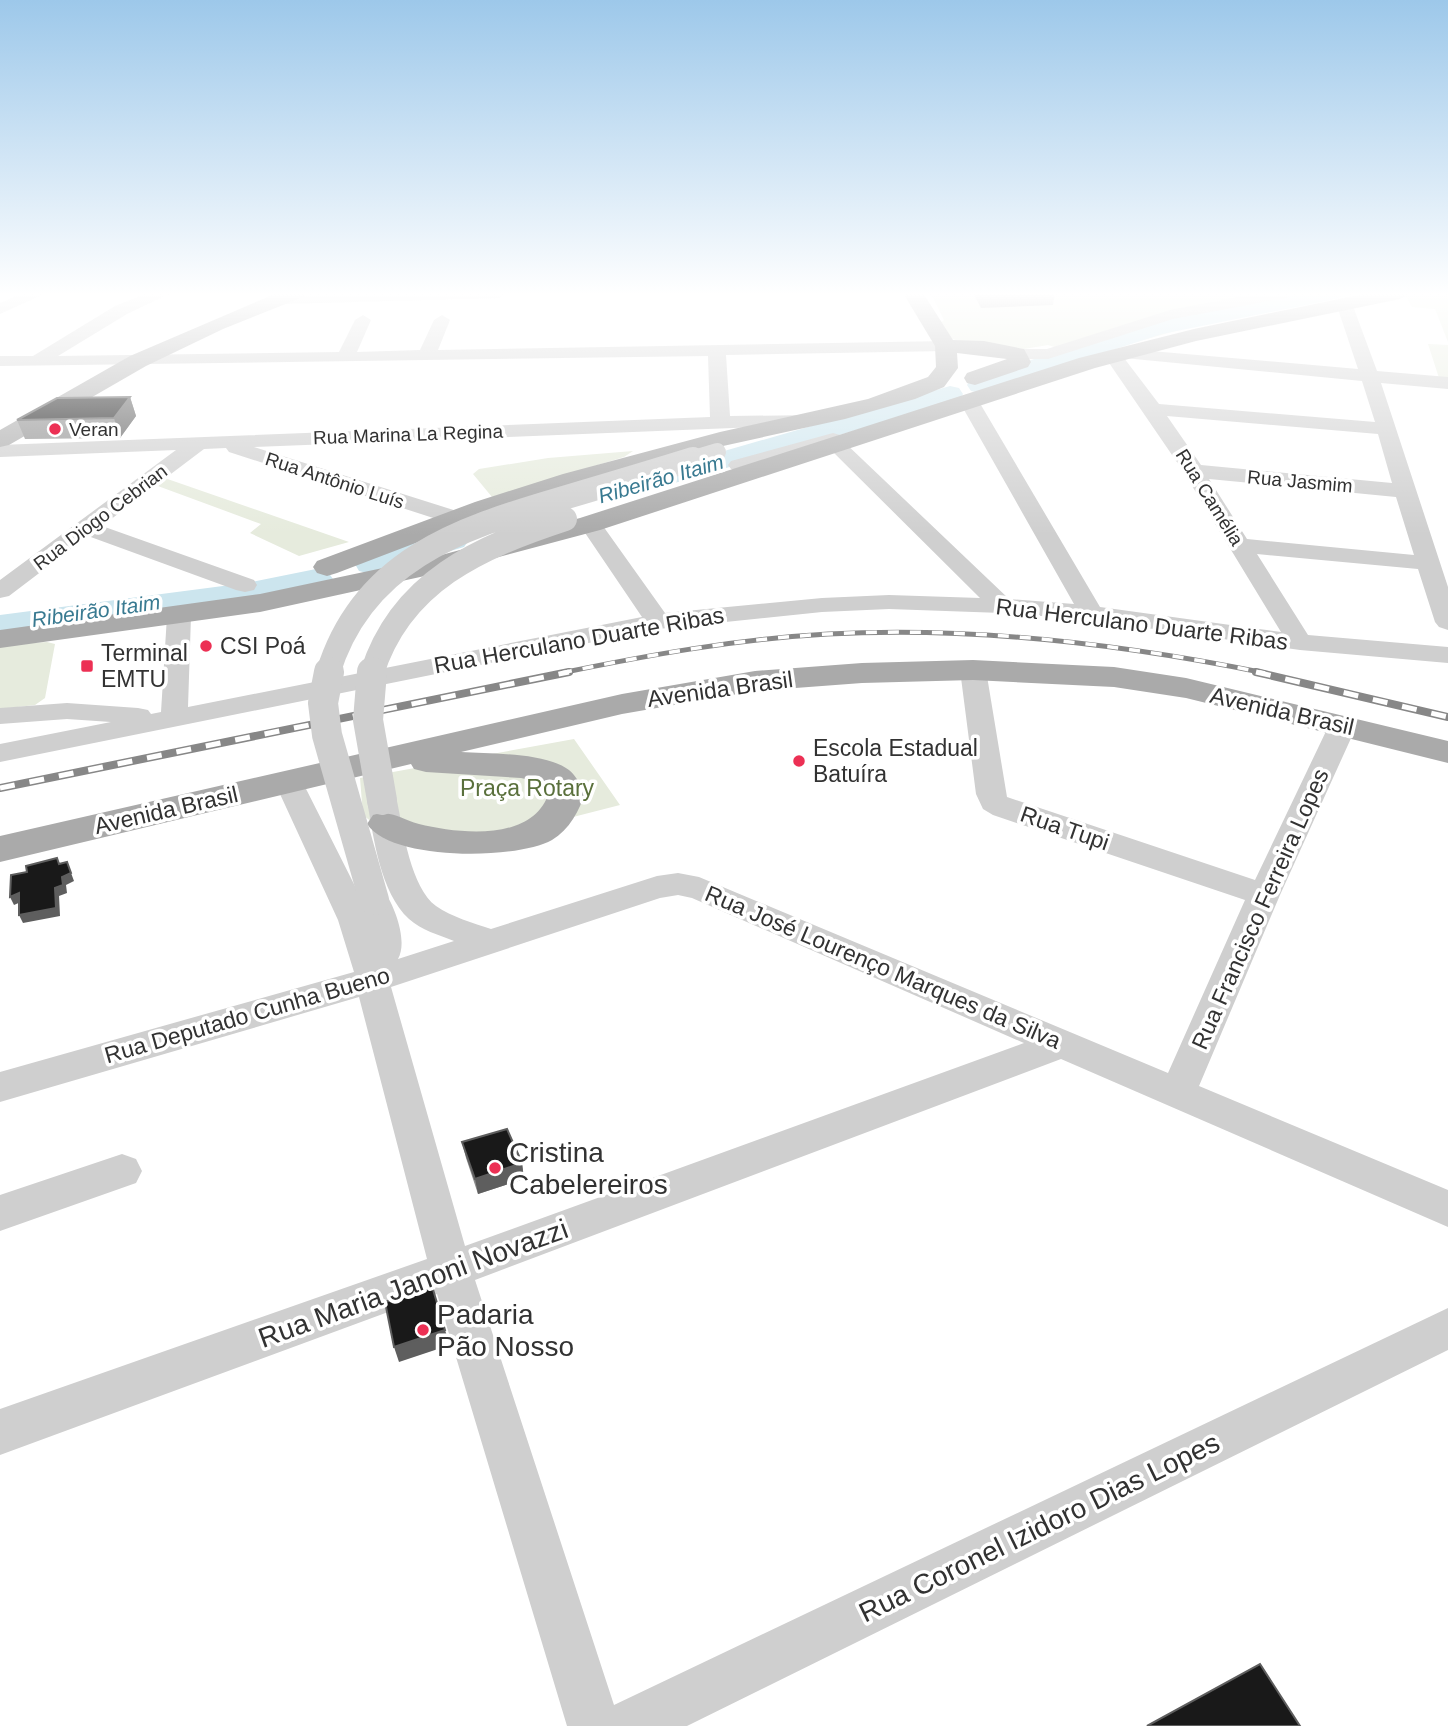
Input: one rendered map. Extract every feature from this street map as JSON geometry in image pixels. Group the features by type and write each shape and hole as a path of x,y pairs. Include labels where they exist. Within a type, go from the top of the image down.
{"main road":[{"path":"0,440 11,427 114,374"},
{"path":"371,567 455,518 715,440 802,424 922,388 940,379 943,374"},
{"path":"966,397 959,383 988,374"},
{"path":"0,639 179,616 371,567 470,557 590,524 960,406 966,397 1053,374"},
{"path":"0,618 245,586 325,579"},
{"name":"Avenida Brasil","path":"0,849 691,690 755,681 862,673 974,670 1114,677 1186,688 1343,724 1448,752"},
{"path":"384,812 399,832 438,839 484,841 537,832 552,820 564,805 567,792 561,781 548,774 528,769 389,758"}],"street":[{"path":"715,440 716,374"},
{"name":"Rua Camélia","path":"1132,374 1300,642"},
{"path":"1331,374 1448,383"},
{"path":"1368,374 1448,622"},
{"path":"371,975 384,953 383,931 327,737 323,702 327,677 340,636 371,593 401,567 451,537 480,523 715,440 966,397 1091,614"},
{"path":"1153,409 1387,429"},
{"path":"494,942 445,925 422,912 410,899 384,812 371,750 369,722 372,673 393,625 409,602 485,548 715,440"},
{"name":"Rua Marina La Regina","path":"0,451 207,442 715,440"},
{"name":"Rua Antônio Luís","path":"207,442 455,518"},
{"name":"Rua Diogo Cebrian","path":"0,591 207,442"},
{"path":"837,445 1002,606"},
{"name":"Rua Jasmim","path":"1194,471 1406,491"},
{"path":"590,524 658,621"},
{"path":"86,528 245,586"},
{"path":"1240,545 1427,563"},
{"name":"Rua Herculano Duarte Ribas","path":"0,753 658,621 756,609 889,602 1002,606 1091,614 1300,642 1448,654"},
{"path":"0,716 43,712 104,712 174,719 179,616"},
{"name":"Rua Tupi","path":"974,670 994,802 1004,808 1264,894"},
{"path":"0,740 43,712"},
{"name":"Rua Francisco Ferreira Lopes","path":"1177,1094 1264,894 1343,724"},
{"path":"289,781 355,920 451,1270 594,1726"},
{"name":"Rua José Lourenço Marques da Silva","path":"494,942 657,887 678,884 699,888 1448,1209"},
{"name":"Rua Deputado Cunha Bueno","path":"0,1087 371,975 494,942"},
{"name":"Rua Maria Janoni Novazzi","path":"0,1432 451,1270 1061,1044"},
{"path":"0,1213 122,1171"},
{"name":"Rua Coronel Izidoro Dias Lopes","path":"629,1726 1442,1341"}],"green space":[{"path":"1438,374 1448,374 1448,379 1439,378"},
{"path":"633,451 624,457 492,497 473,474 479,469 548,458"},
{"path":"156,475 349,542 299,556 250,533 261,524 147,482"},
{"path":"47,642 55,644 45,698 35,705 0,709 0,645"},
{"name":"Praça Rotary","path":"574,739 620,805 534,827 402,846 363,815 360,778"}],"building":[{"path":"130,397 114,418 17,420 57,398"},
{"path":"57,858 59,864 67,862 71,873 62,877 63,885 55,888 56,908 19,915 19,893 10,897 11,875 27,872 26,866"},
{"path":"507,1129 522,1163 475,1179 462,1142"},
{"path":"432,1286 445,1330 394,1347 385,1302"},
{"path":"1260,1664 1300,1726 1147,1726"}],"waterway":[{"name":"Ribeirão Itaim","path":"980,385 1016,374"},
{"name":"Ribeirão Itaim","path":"644,483 950,394"},
{"name":"Ribeirão Itaim","path":"371,564 453,540"},
{"name":"Ribeirão Itaim","path":"0,625 246,593 316,579"}],"railway":[{"path":"561,673 727,644 794,636 883,632 993,635 1048,640 1157,654 1265,673"},
{"path":"0,788 569,672"},
{"path":"1256,672 1448,717"}],"place":[{"name":"Veran","path":"55,429"},
{"name":"CSI Poá","path":"206,646"},
{"name":"Terminal EMTU","path":"87,666"},
{"name":"Escola Estadual Batuíra","path":"799,761"},
{"name":"Cristina Cabelereiros","path":"495,1168"},
{"name":"Padaria Pão Nosso","path":"423,1330"}]}
